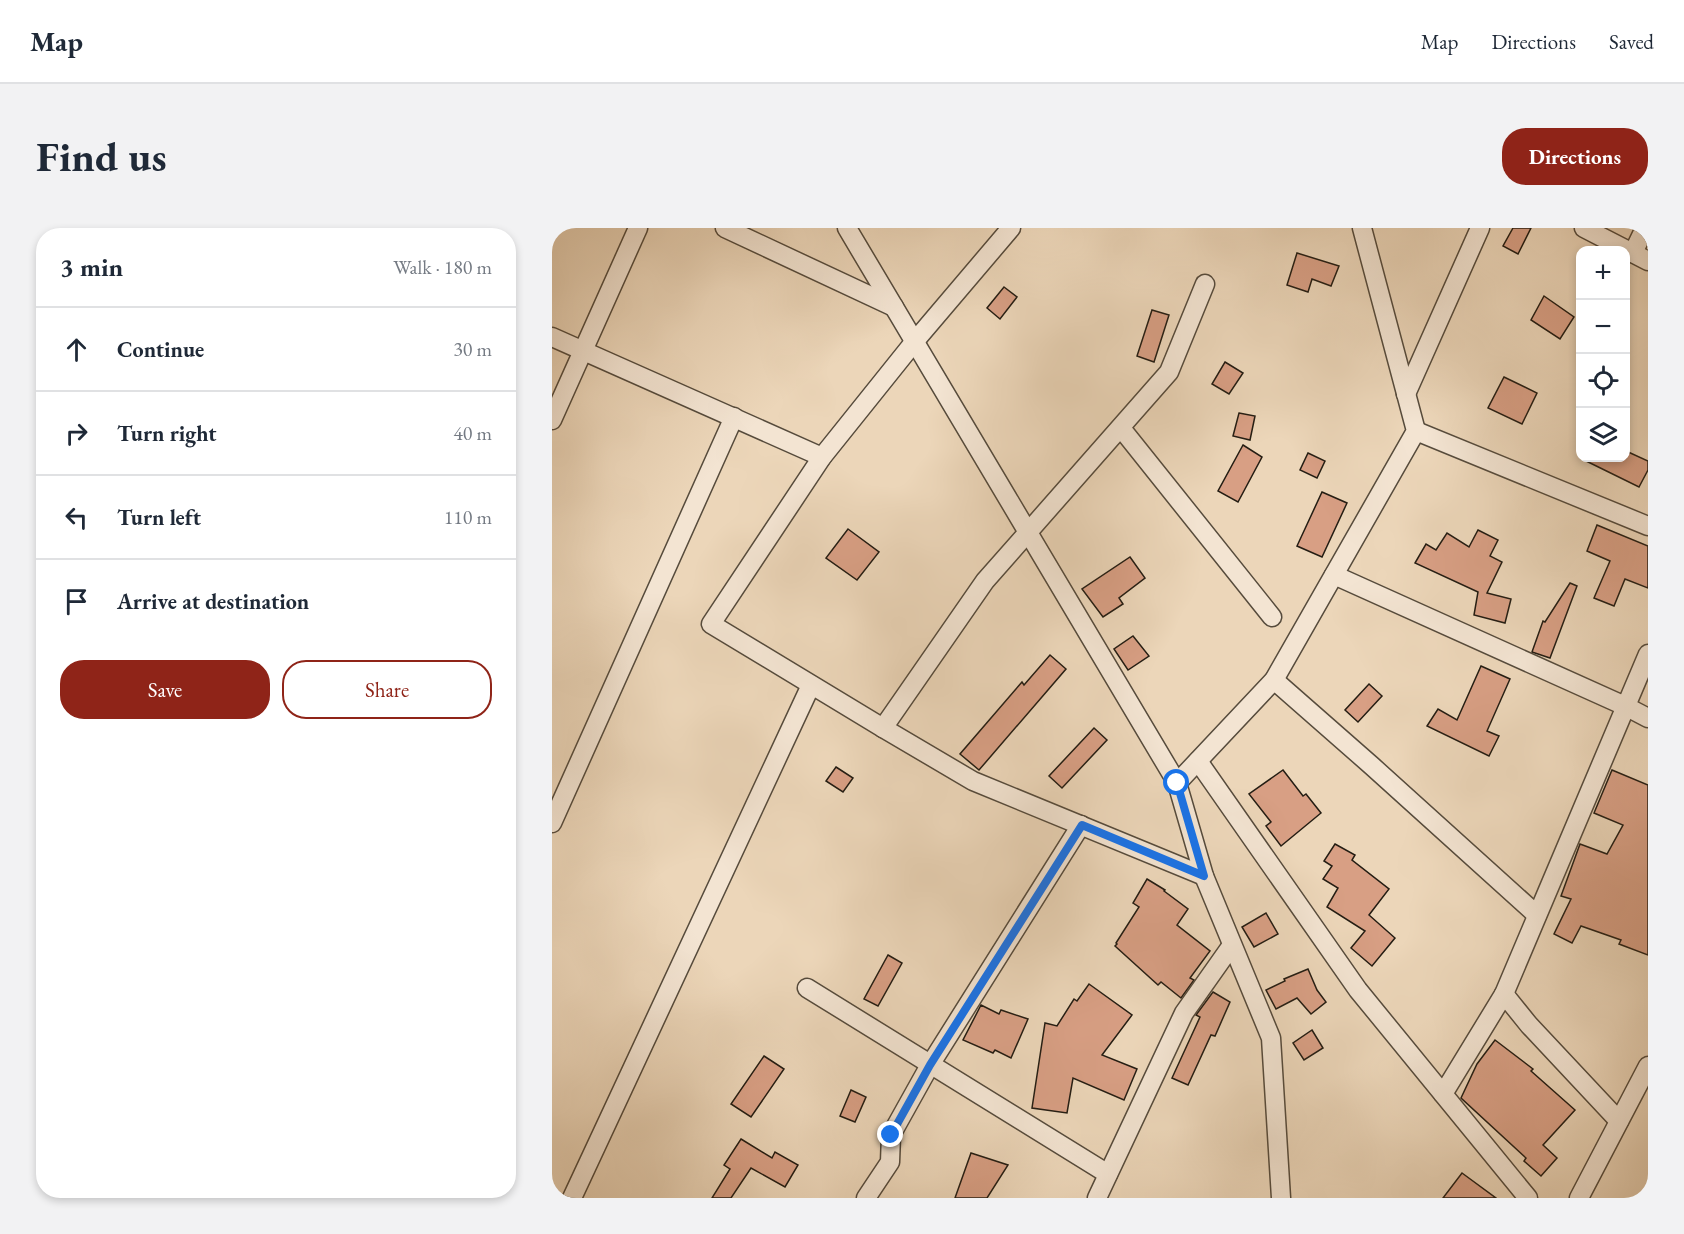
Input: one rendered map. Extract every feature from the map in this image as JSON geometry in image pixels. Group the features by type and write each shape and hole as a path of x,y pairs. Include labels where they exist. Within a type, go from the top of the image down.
{"street":[{"path":"552,420 638,228"},
{"path":"725,228 894,307"},
{"path":"847,228 1177,783 1204,876 1271,1038 1281,1198"},
{"path":"1011,228 822,457 711,624 883,729 974,781 1204,876"},
{"path":"1177,783 1274,680 1416,431 1362,228"},
{"path":"1406,394 1480,228"},
{"path":"1584,228 1641,257 1646,228"},
{"path":"883,729 985,581 1169,372 1205,284"},
{"path":"552,337 822,457"},
{"path":"552,823 734,417"},
{"path":"1121,428 1272,617"},
{"path":"1416,431 1648,526"},
{"path":"1334,575 1648,718"},
{"path":"1443,1094 1504,994 1648,654"},
{"path":"1274,680 1537,915"},
{"path":"572,1198 811,685"},
{"path":"1198,761 1359,990 1528,1198"},
{"path":"866,1198 890,1162 891,1135 930,1065 1082,825"},
{"path":"1097,1198 1184,1013 1232,945"},
{"path":"807,988 1108,1174"},
{"path":"1504,994 1619,1121"},
{"path":"1579,1198 1648,1066"}],"building":[{"path":"1513,228 1531,228 1518,254 1503,246"},
{"path":"1297,253 1339,266 1331,286 1312,279 1308,292 1287,285"},
{"path":"1004,287 1017,297 1000,319 987,308"},
{"path":"1544,296 1574,317 1560,339 1531,320"},
{"path":"1152,310 1169,315 1154,362 1137,356"},
{"path":"1225,362 1243,373 1229,394 1212,384"},
{"path":"1504,377 1537,393 1522,424 1488,408"},
{"path":"1239,413 1255,416 1250,440 1233,436"},
{"path":"1243,445 1262,457 1238,502 1218,491"},
{"path":"1308,453 1325,461 1317,478 1300,470"},
{"path":"1630,453 1648,461 1648,470 1639,487 1588,462 1630,462"},
{"path":"1322,492 1347,503 1322,557 1297,546"},
{"path":"1597,525 1648,546 1648,588 1625,579 1614,606 1594,598 1610,561 1587,551"},
{"path":"848,529 879,552 857,580 826,558"},
{"path":"1478,530 1498,540 1490,556 1502,562 1487,593 1511,599 1505,623 1474,615 1478,592 1415,563 1426,544 1436,550 1447,533 1469,547"},
{"path":"1130,557 1145,578 1119,598 1123,604 1103,617 1082,589"},
{"path":"1570,583 1577,586 1550,658 1532,652 1543,621 1545,622"},
{"path":"1133,636 1149,656 1128,670 1114,649"},
{"path":"1050,655 1066,669 979,770 960,754 1022,682 1024,685"},
{"path":"1481,666 1510,679 1487,731 1499,736 1489,756 1427,726 1438,709 1457,720"},
{"path":"1369,684 1382,696 1358,722 1345,710"},
{"path":"1094,728 1107,740 1062,788 1049,776"},
{"path":"836,767 853,778 843,792 826,781"},
{"path":"1283,770 1303,796 1306,794 1321,813 1281,846 1266,826 1271,822 1249,794"},
{"path":"1612,770 1648,785 1648,955 1619,944 1621,940 1581,926 1572,943 1554,934 1571,899 1561,896 1580,844 1607,854 1623,825 1594,813"},
{"path":"1335,844 1355,855 1352,860 1389,889 1369,915 1395,938 1372,966 1351,948 1365,931 1327,907 1338,888 1323,879 1332,866 1324,861"},
{"path":"1147,879 1188,909 1177,925 1210,951 1190,978 1194,980 1181,998 1161,982 1158,985 1115,946 1139,907 1133,903"},
{"path":"1266,913 1278,934 1254,947 1242,927"},
{"path":"888,955 902,963 878,1006 864,999"},
{"path":"1308,969 1317,990 1326,1002 1311,1014 1297,998 1276,1009 1266,990"},
{"path":"1089,984 1132,1015 1102,1055 1137,1069 1124,1100 1073,1078 1067,1113 1032,1108 1045,1023 1057,1026 1074,999 1077,1001"},
{"path":"1213,992 1230,1002 1215,1036 1211,1035 1188,1085 1172,1078 1200,1017 1196,1015"},
{"path":"981,1005 999,1014 1001,1010 1028,1019 1011,1058 995,1050 993,1053 963,1040"},
{"path":"1312,1030 1323,1048 1304,1060 1293,1043"},
{"path":"1495,1040 1533,1069 1531,1071 1575,1110 1543,1145 1557,1158 1541,1176 1524,1161 1526,1158 1461,1098 1477,1064"},
{"path":"764,1056 784,1069 751,1117 731,1104"},
{"path":"851,1090 866,1097 855,1122 840,1116"},
{"path":"741,1139 772,1158 775,1152 798,1165 785,1187 751,1168 731,1198 712,1198 730,1169 724,1165"},
{"path":"971,1153 1008,1165 987,1198 955,1198"},
{"path":"1462,1173 1496,1198 1443,1198"}],"route":[{"path":"891,1135 930,1065 1082,825 1204,876 1177,783"}]}
